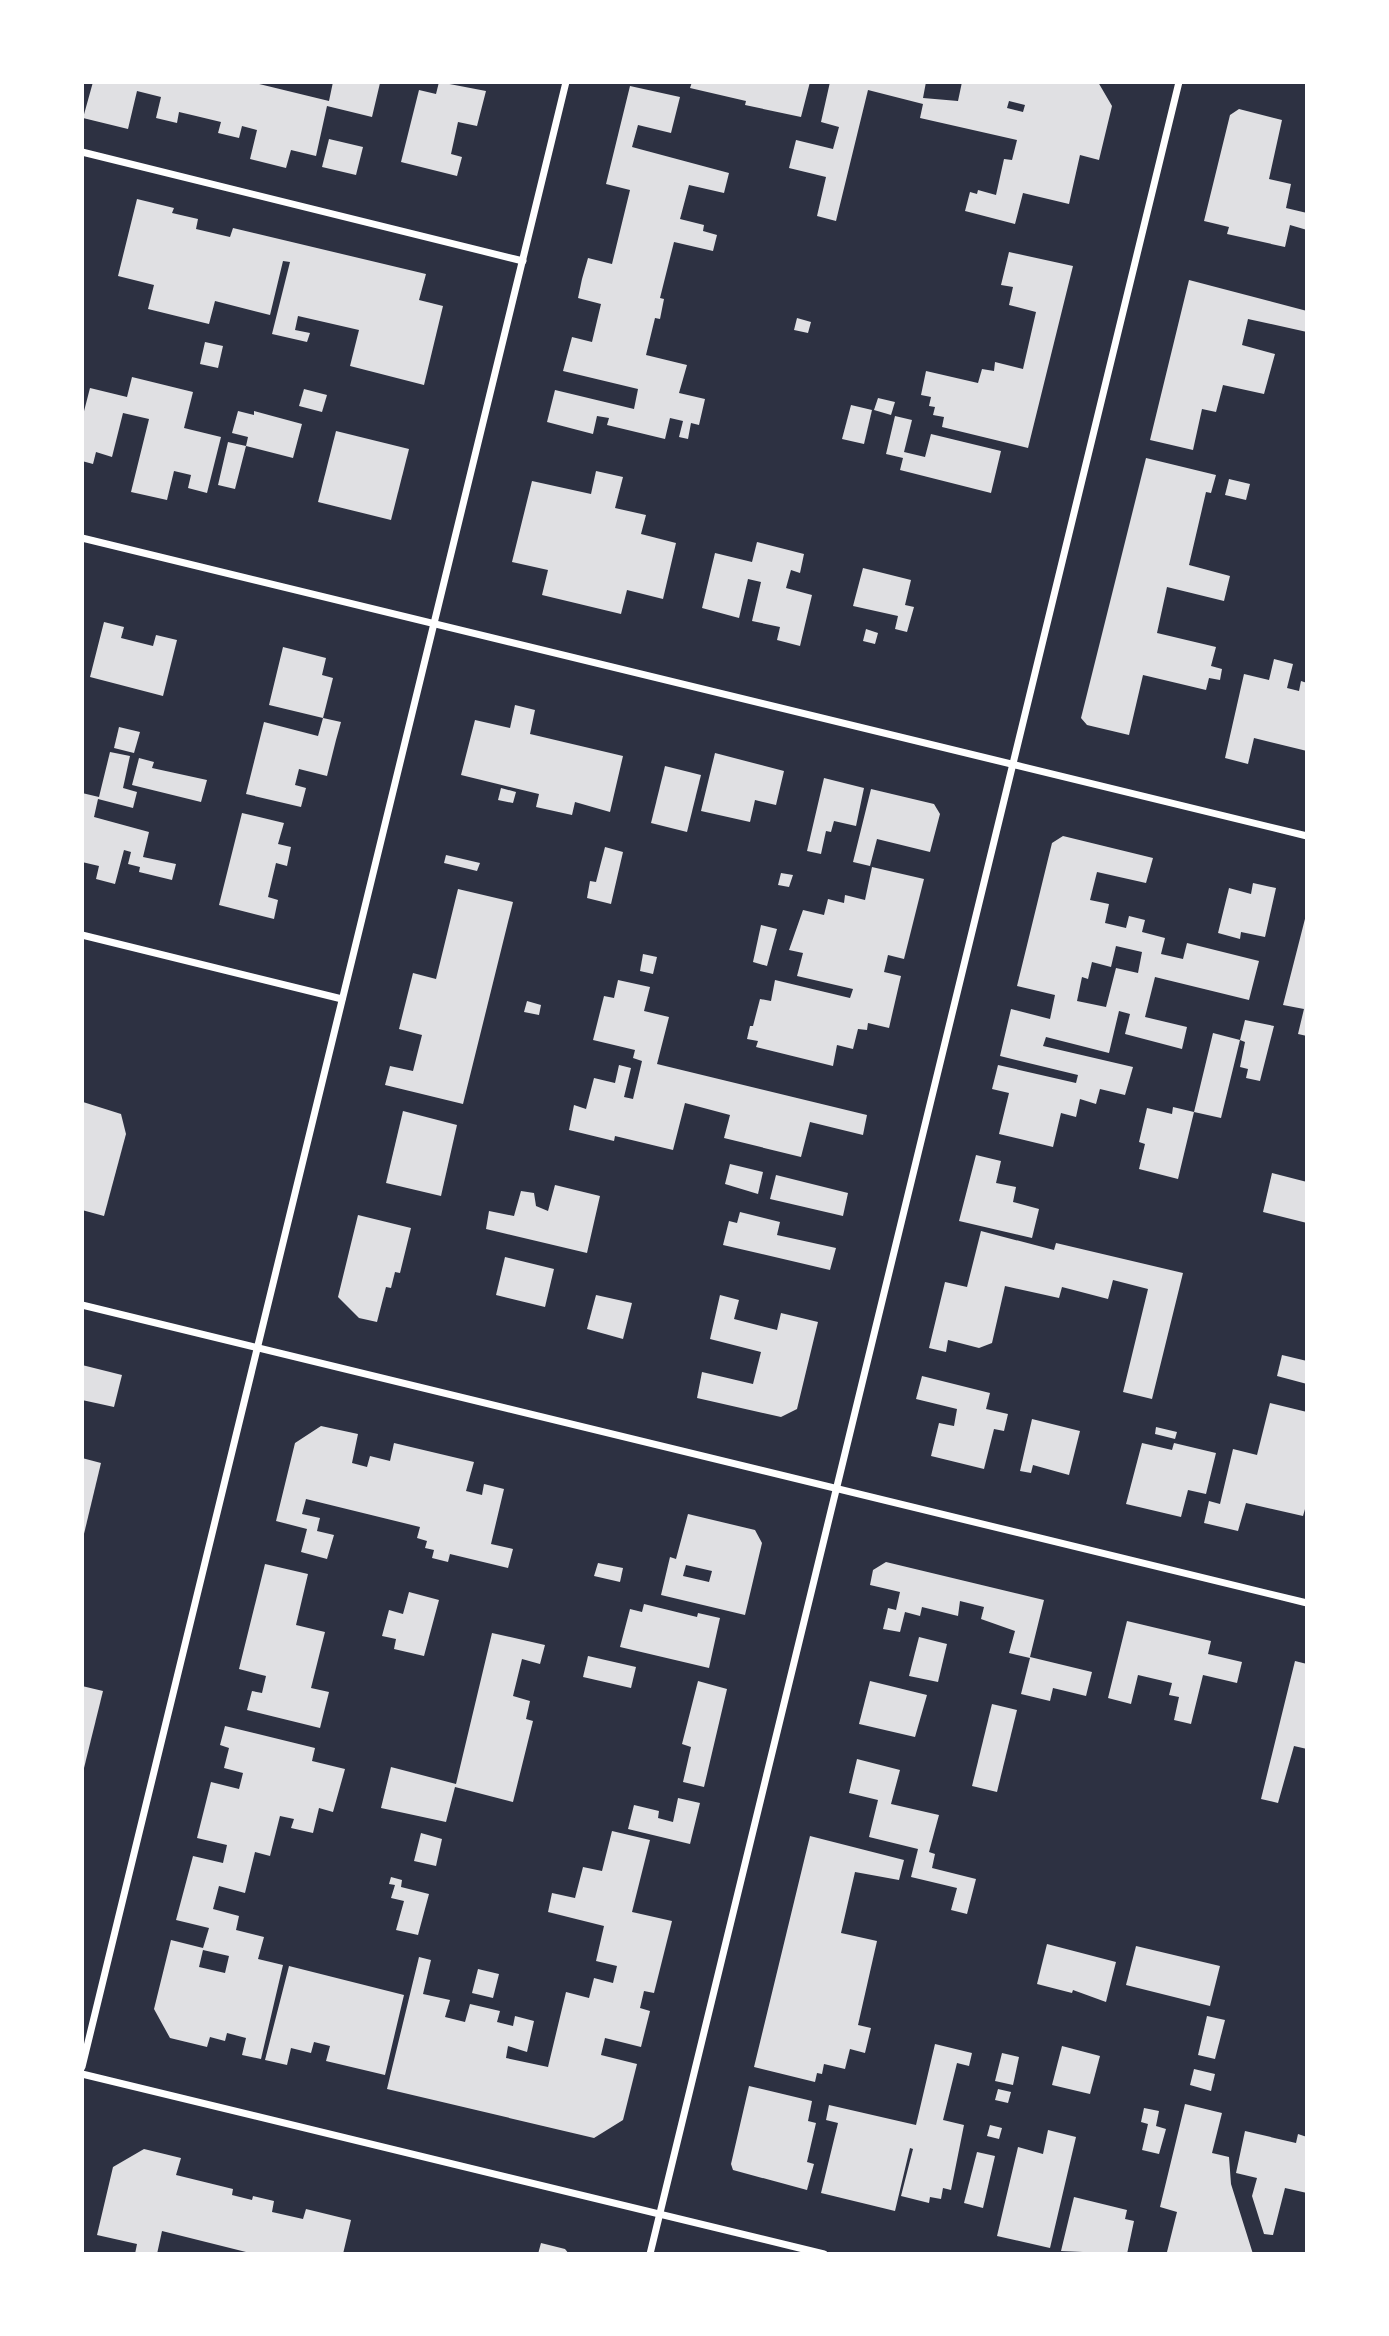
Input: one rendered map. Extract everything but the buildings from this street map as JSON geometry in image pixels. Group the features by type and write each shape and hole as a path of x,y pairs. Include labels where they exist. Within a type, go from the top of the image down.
{"street":[{"path":"82,2067 566,82"},
{"path":"650,2254 1179,82"},
{"path":"82,152 523,261"},
{"path":"82,538 1307,836"},
{"path":"82,935 342,999"},
{"path":"82,1305 1307,1604"},
{"path":"82,2074 824,2254"}]}
